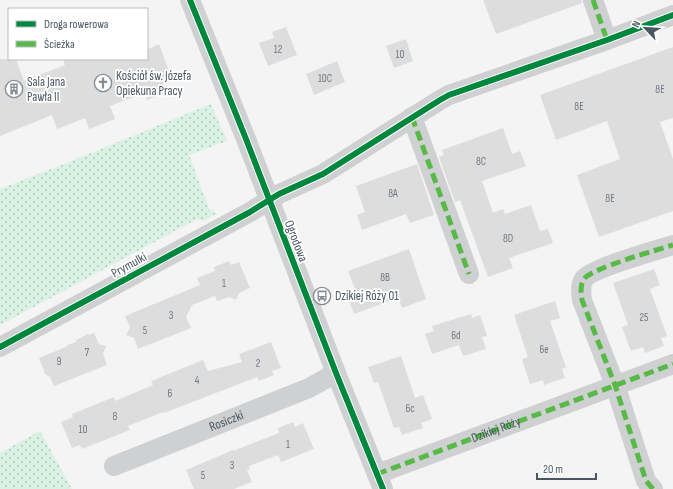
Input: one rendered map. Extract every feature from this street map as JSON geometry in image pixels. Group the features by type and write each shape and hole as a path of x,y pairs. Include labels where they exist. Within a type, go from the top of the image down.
{"street":[{"name":"Ogrodowa","path":"190,0 243,132 336,374 380,481"},
{"path":"592,0 607,40"},
{"name":"Prymulki","path":"0,347 269,200 323,174 449,95 607,40 673,15"},
{"path":"412,117 469,274"},
{"path":"653,489 646,481 615,385 582,300 581,290 583,280 588,274 600,268 673,245"},
{"name":"Dzikiej Róży","path":"380,481 615,385 673,364"},
{"name":"Rosiczki","path":"114,466 309,388 336,374"}],"green space":[{"path":"211,104 227,141 189,155 210,211 214,209 216,214 203,221 197,219 0,325 0,189"},
{"path":"40,431 72,489 0,489 0,453"}],"building":[{"path":"483,0 582,0 582,3 496,34"},
{"path":"286,27 297,55 268,66 259,43 274,38 272,32"},
{"path":"406,39 413,61 394,68 386,46"},
{"name":"Kościół św. Józefa Opiekuna Pracy","path":"159,44 171,81 162,85 165,93 147,100 144,93 110,106 115,119 89,129 85,118 57,129 52,115 0,136 0,59 16,60 24,81 65,65 63,60 148,60 148,50"},
{"path":"673,47 673,118 660,122 673,159 673,211 599,237 577,175 620,159 607,121 556,140 540,95"},
{"path":"337,61 345,82 314,95 306,74"},
{"path":"503,128 512,154 520,151 526,166 482,181 493,213 503,209 505,214 531,205 540,231 548,229 553,243 509,258 513,268 488,277 460,200 455,202 439,157 444,155 442,150"},
{"path":"417,164 434,215 410,223 406,214 362,230 357,215 365,212 356,186"},
{"path":"409,249 426,299 402,308 398,298 354,314 349,300 358,297 348,271"},
{"path":"229,261 231,265 239,262 250,288 239,293 236,300 229,297 217,301 215,296 192,305 186,317 191,328 138,349 134,338 126,335 130,327 125,316 200,285 197,278 215,271 214,267"},
{"path":"654,269 660,285 650,289 667,336 661,338 664,346 645,353 643,347 631,351 622,327 628,325 613,283"},
{"path":"555,301 560,318 550,321 566,367 562,369 565,378 544,385 543,380 530,384 522,359 528,357 514,315"},
{"path":"471,314 472,318 480,315 487,336 482,337 486,349 463,356 459,345 432,354 425,334 434,331 432,326"},
{"path":"94,333 99,344 106,346 103,354 107,365 54,386 50,377 45,374 39,358 68,346 67,345 76,342 76,340 88,334"},
{"path":"271,342 281,368 272,371 274,375 259,381 257,377 164,413 163,412 128,426 130,430 82,449 80,445 72,448 61,422 73,417 72,414 114,397 115,401 153,385 151,381 203,360 208,371 242,362 239,354"},
{"path":"401,356 415,398 423,395 432,419 421,423 423,428 402,435 399,427 394,428 378,382 374,383 368,367"},
{"path":"293,422 295,427 303,423 314,449 281,462 278,455 249,466 250,469 247,470 252,482 234,489 194,489 186,470 233,450 279,433 278,428"}],"marked path":[{"path":"593,0 607,40"},
{"path":"412,117 469,274"},
{"path":"653,489 646,481 615,385 582,300 581,289 584,279 599,270 673,245"},
{"path":"377,474 673,364"}],"cycle path":[{"path":"190,0 383,489"},
{"path":"0,347 250,212 279,194 323,174 449,95 607,40 673,15"}],"place":[{"name":"Kościół św. Józefa Opiekuna Pracy","path":"103,83"},
{"name":"Sala Jana Pawła II","path":"14,89"},
{"name":"Dzikiej Róży 01","path":"322,296"}]}
